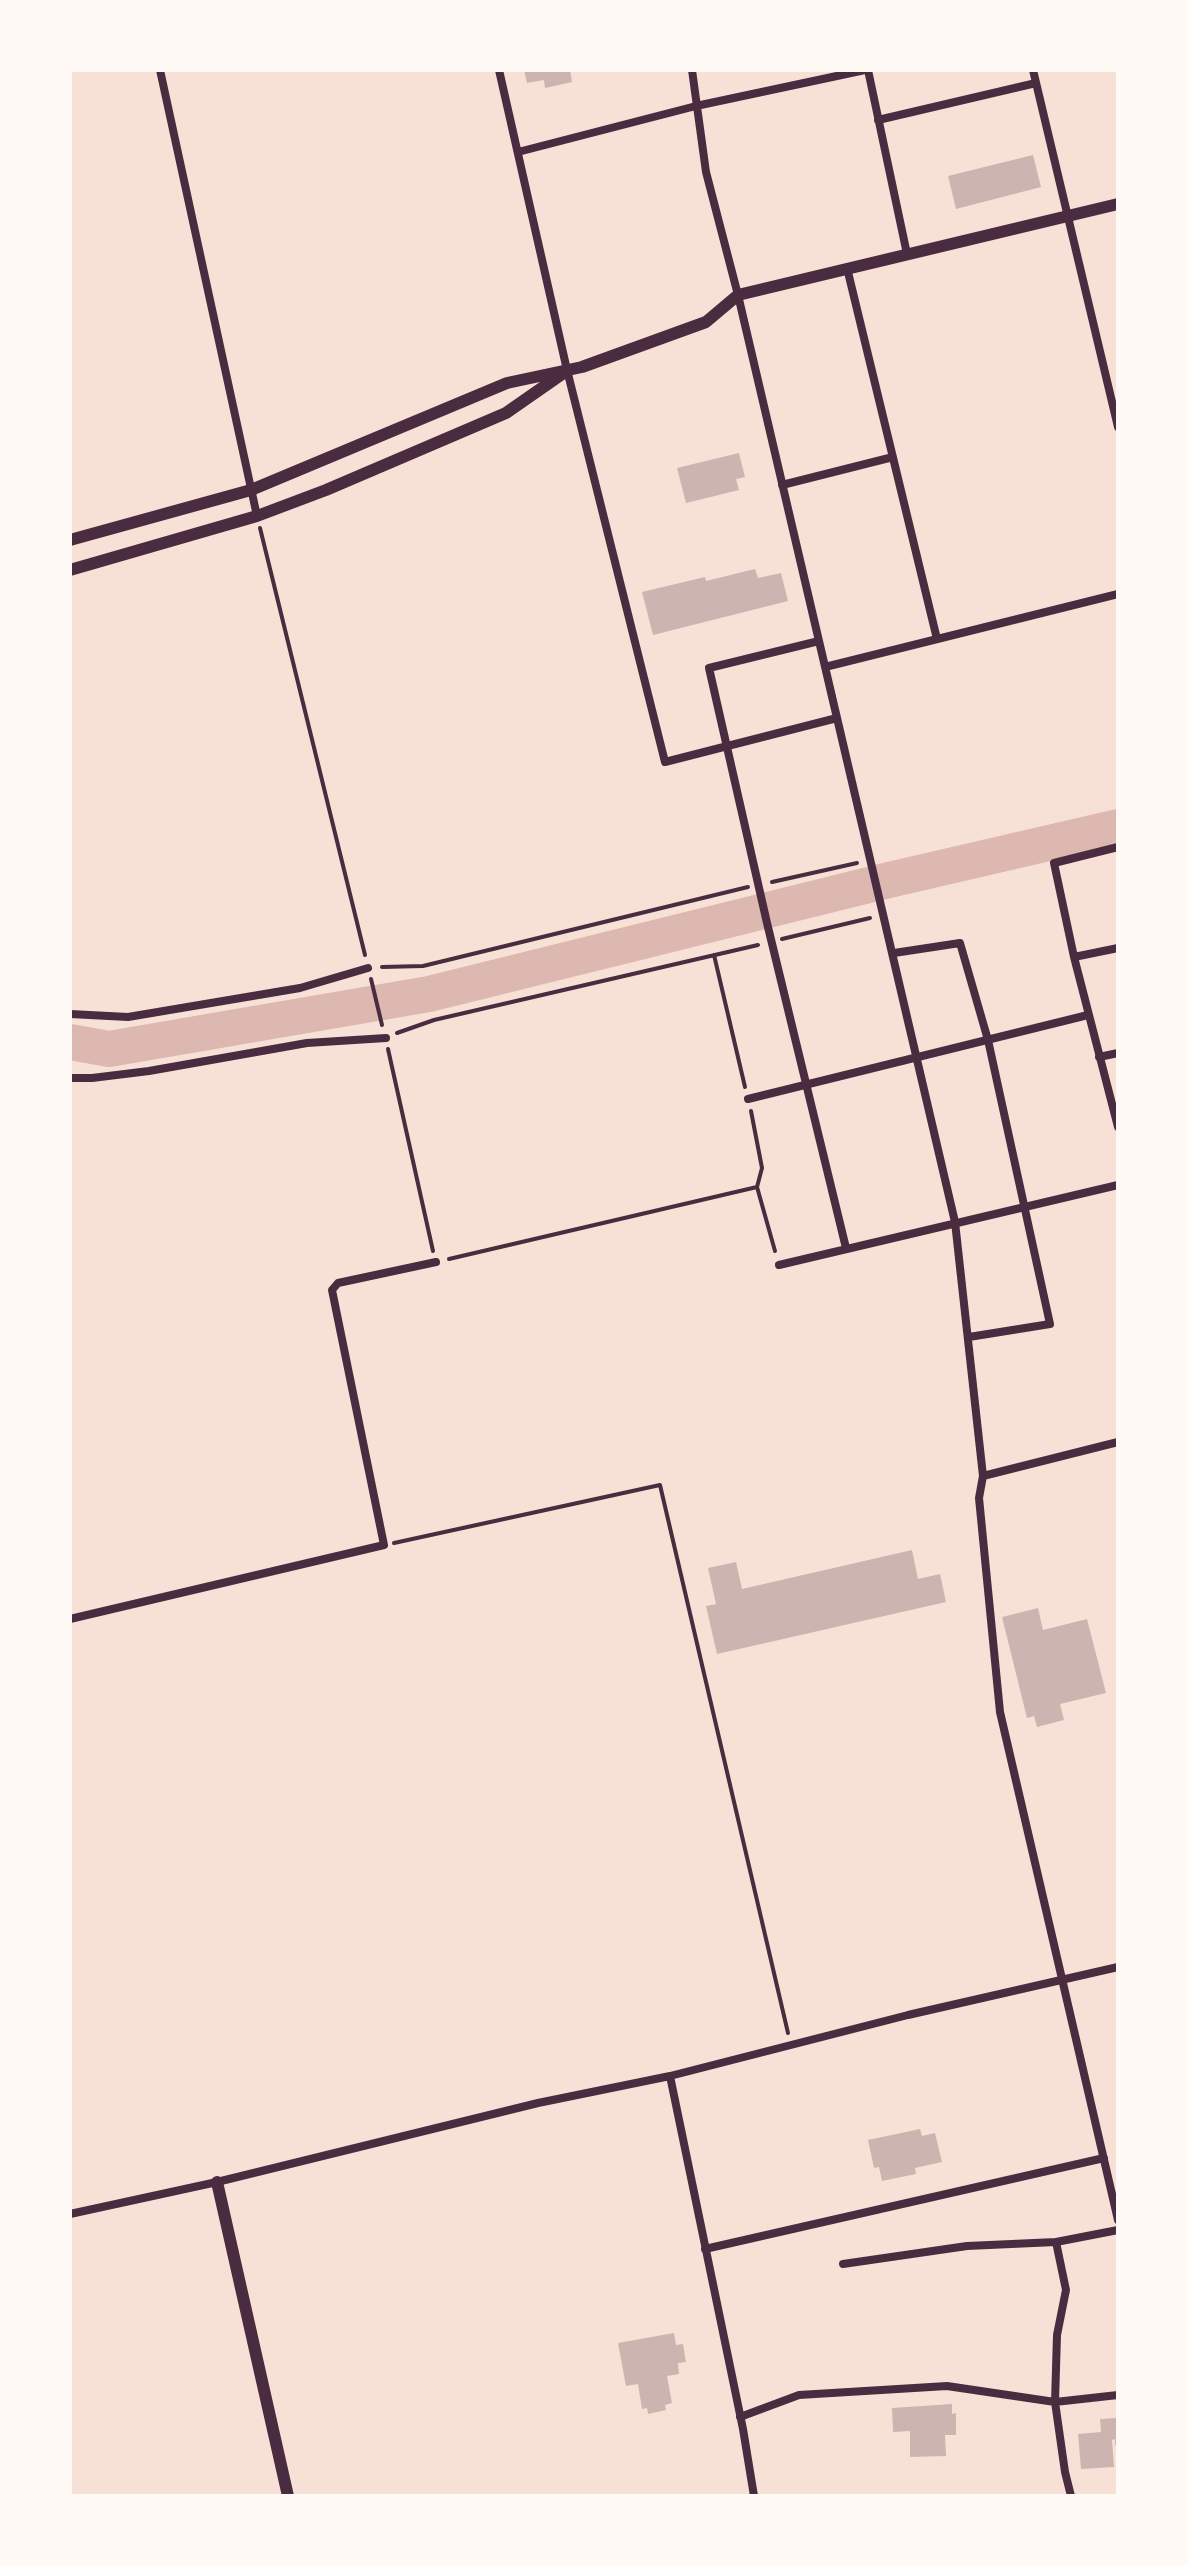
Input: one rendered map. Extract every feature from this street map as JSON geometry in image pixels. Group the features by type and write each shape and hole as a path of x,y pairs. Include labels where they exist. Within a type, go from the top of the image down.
{"street":[{"path":"160,70 257,516"},
{"path":"499,70 567,370 665,762 837,718"},
{"path":"692,70 706,172 738,295 955,1222 983,1476 979,1498 1000,1712 1118,2220"},
{"path":"518,152 696,106 866,70 907,254"},
{"path":"1033,70 1118,427"},
{"path":"878,120 1036,83"},
{"path":"70,540 251,490 507,383 567,370 706,322 738,295 1118,204"},
{"path":"847,268 937,639"},
{"path":"70,570 257,516 326,490 506,413 567,370"},
{"path":"782,485 893,457"},
{"path":"825,667 1118,594"},
{"path":"819,641 709,668 771,942 846,1248"},
{"path":"1118,847 1054,863 1088,1015 1118,1127"},
{"path":"894,953 960,943 988,1040 1050,1324 969,1337"},
{"path":"1074,957 1118,948"},
{"path":"70,1014 128,1017 300,988 369,972"},
{"path":"748,1099 1088,1015"},
{"path":"70,1078 149,1071 307,1043 386,1038"},
{"path":"1099,1057 1118,1053"},
{"path":"779,1265 1118,1185"},
{"path":"70,1619 384,1545 332,1290 338,1283 436,1262"},
{"path":"983,1476 1118,1442"},
{"path":"70,2214 217,2182 538,2103 670,2076 908,2015 1118,1967"},
{"path":"670,2076 754,2496"},
{"path":"705,2249 1104,2158"},
{"path":"217,2182 288,2496"},
{"path":"843,2264 967,2246 1056,2242 1118,2230"},
{"path":"1056,2242 1066,2290 1057,2335 1055,2402 1071,2496"},
{"path":"740,2417 799,2395 947,2386 1055,2402 1118,2395"}],"path":[{"path":"257,516 386,1038 436,1262 757,1187"},
{"path":"369,972 423,966 871,860"},
{"path":"386,1038 434,1020 884,914"},
{"path":"714,955 762,1168 757,1187 779,1265"},
{"path":"384,1545 660,1485 789,2035 788,2045"}],"building":[{"path":"524,70 570,70 572,82 545,88 544,80 527,83"},
{"path":"1033,155 1041,187 956,209 948,176"},
{"path":"739,453 745,477 736,479 739,490 686,503 677,468"},
{"path":"755,569 758,578 781,573 788,601 653,635 642,592"},
{"path":"912,1550 918,1579 940,1574 946,1602 717,1654 706,1606 716,1604 708,1568 736,1562 742,1589"},
{"path":"1038,1608 1043,1630 1087,1619 1106,1693 1060,1704 1064,1720 1037,1727 1034,1716 1027,1718 1002,1617"},
{"path":"920,2129 922,2136 935,2133 942,2162 915,2168 916,2174 882,2181 879,2167 874,2168 868,2140"},
{"path":"674,2333 676,2345 683,2344 686,2362 678,2363 679,2374 667,2376 672,2403 665,2405 666,2410 648,2414 647,2408 642,2409 638,2384 626,2386 618,2343"},
{"path":"952,2404 952,2414 956,2413 956,2435 945,2435 946,2456 910,2457 910,2431 893,2432 892,2408"},
{"path":"1118,2418 1118,2445 1115,2445 1115,2439 1112,2440 1114,2467 1081,2469 1078,2434 1101,2432 1100,2419"}],"waterway":[{"path":"70,1042 109,1049 429,994 889,880 1118,827"}]}
